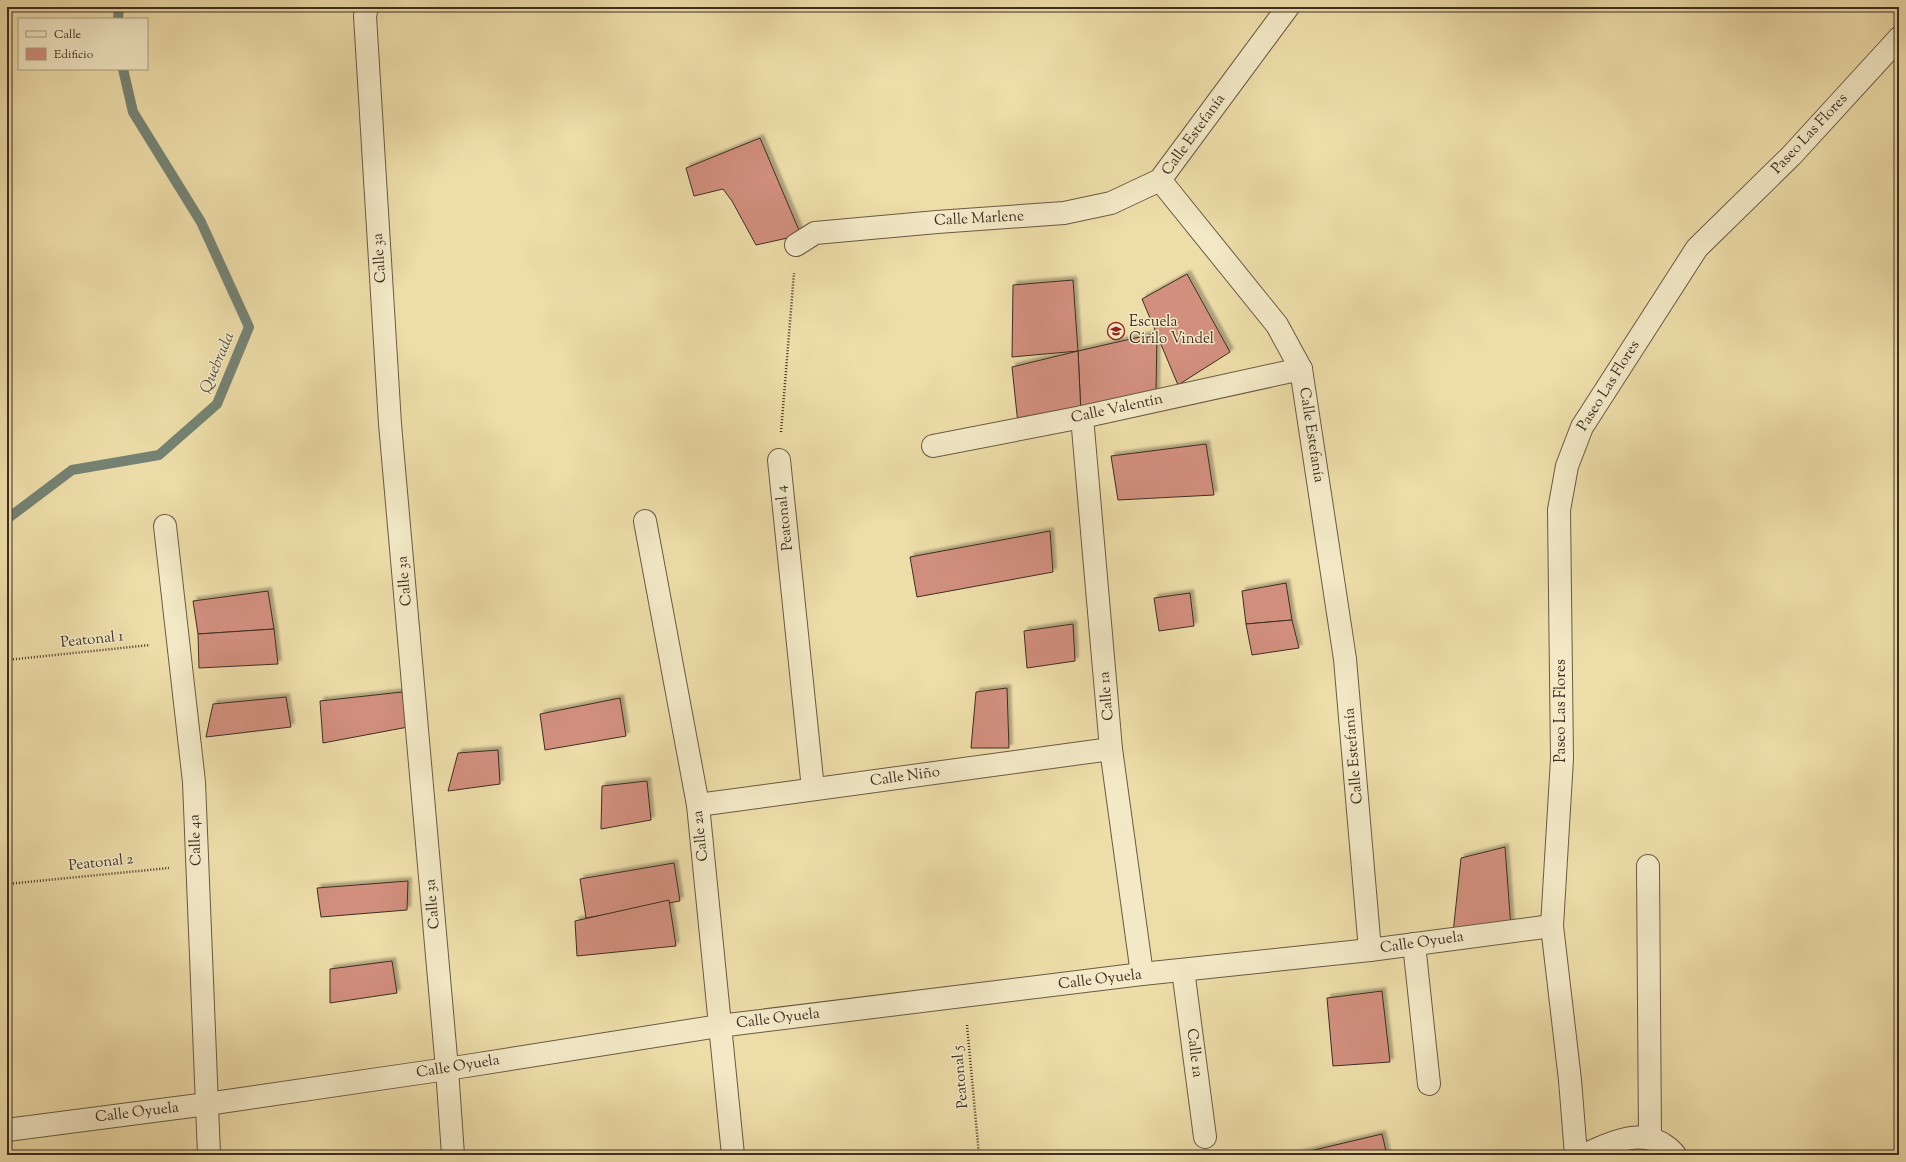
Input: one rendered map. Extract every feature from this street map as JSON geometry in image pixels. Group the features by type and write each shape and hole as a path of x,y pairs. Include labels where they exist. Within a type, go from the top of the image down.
{"street":[{"name":"Calle 3a","path":"366,7 365,16 390,424 447,1069 453,1155"},
{"name":"Calle Estefanía","path":"1288,7 1160,180 1277,324 1301,368 1345,659 1370,950"},
{"name":"Paseo Las Flores","path":"1576,1155 1570,1080 1552,926 1562,759 1559,510 1567,466 1582,427 1698,248 1791,156 1899,38"},
{"name":"Calle Marlene","path":"796,245 815,233 1064,213 1112,203 1160,180"},
{"name":"Calle Valentín","path":"933,446 1082,417 1301,368"},
{"name":"Calle 1a","path":"1082,417 1111,749 1142,974"},
{"name":"Peatonal 4","path":"779,460 813,789"},
{"name":"Calle 2a","path":"645,521 698,805 733,1155"},
{"name":"Calle 4a","path":"165,526 194,782 209,1155"},
{"name":"Calle Niño","path":"698,805 1111,749"},
{"path":"1648,866 1650,1138"},
{"name":"Calle Oyuela","path":"7,1130 207,1104 447,1069 720,1026 1142,974 1370,950 1552,926"},
{"path":"1414,944 1429,1084"},
{"name":"Calle 1a","path":"1183,970 1205,1137"},
{"path":"1583,1155 1628,1138 1650,1138 1672,1149 1675,1155"}],"path":[{"path":"779,460 796,245"},
{"name":"Peatonal 1","path":"7,660 178,642"},
{"name":"Peatonal 2","path":"7,884 197,865"},
{"name":"Peatonal 5","path":"964,996 979,1155"}],"building":[{"path":"760,138 801,235 756,245 732,201 723,189 694,196 686,168"},
{"path":"1187,274 1230,352 1178,385 1142,299"},
{"path":"1073,280 1078,351 1012,357 1013,285"},
{"path":"1157,333 1156,393 1081,414 1078,351"},
{"path":"1078,351 1081,414 1018,424 1012,367"},
{"path":"1206,444 1214,495 1118,500 1111,456"},
{"path":"1050,531 1053,572 917,597 910,557"},
{"path":"1286,583 1292,620 1246,624 1242,591"},
{"path":"268,591 274,629 198,634 193,601"},
{"path":"1190,593 1194,626 1159,631 1154,598"},
{"path":"1292,620 1299,648 1252,655 1246,624"},
{"path":"1073,624 1075,661 1027,668 1024,631"},
{"path":"274,629 278,664 199,668 198,634"},
{"path":"1007,688 1009,748 971,748 976,692"},
{"path":"402,692 408,727 323,743 320,701"},
{"path":"286,697 291,727 206,737 213,704"},
{"path":"620,698 626,736 545,750 540,714"},
{"path":"498,750 500,784 448,791 458,753"},
{"path":"647,781 651,820 601,829 602,786"},
{"path":"1505,847 1511,928 1453,933 1461,858"},
{"path":"674,863 680,901 586,918 580,879"},
{"path":"408,881 407,910 321,917 317,888"},
{"path":"669,900 676,946 577,956 575,921"},
{"path":"392,961 397,993 330,1003 330,969"},
{"path":"1382,991 1390,1062 1333,1066 1327,998"},
{"path":"1382,1134 1387,1155 1293,1155"}],"waterway":[{"name":"Quebrada","path":"118,18 119,7"},
{"name":"Quebrada","path":"7,519 72,470 159,455 217,404 249,327 201,222 133,112 123,70"}],"place":[{"name":"Escuela Cirilo Vindel","path":"1116,331"}]}
